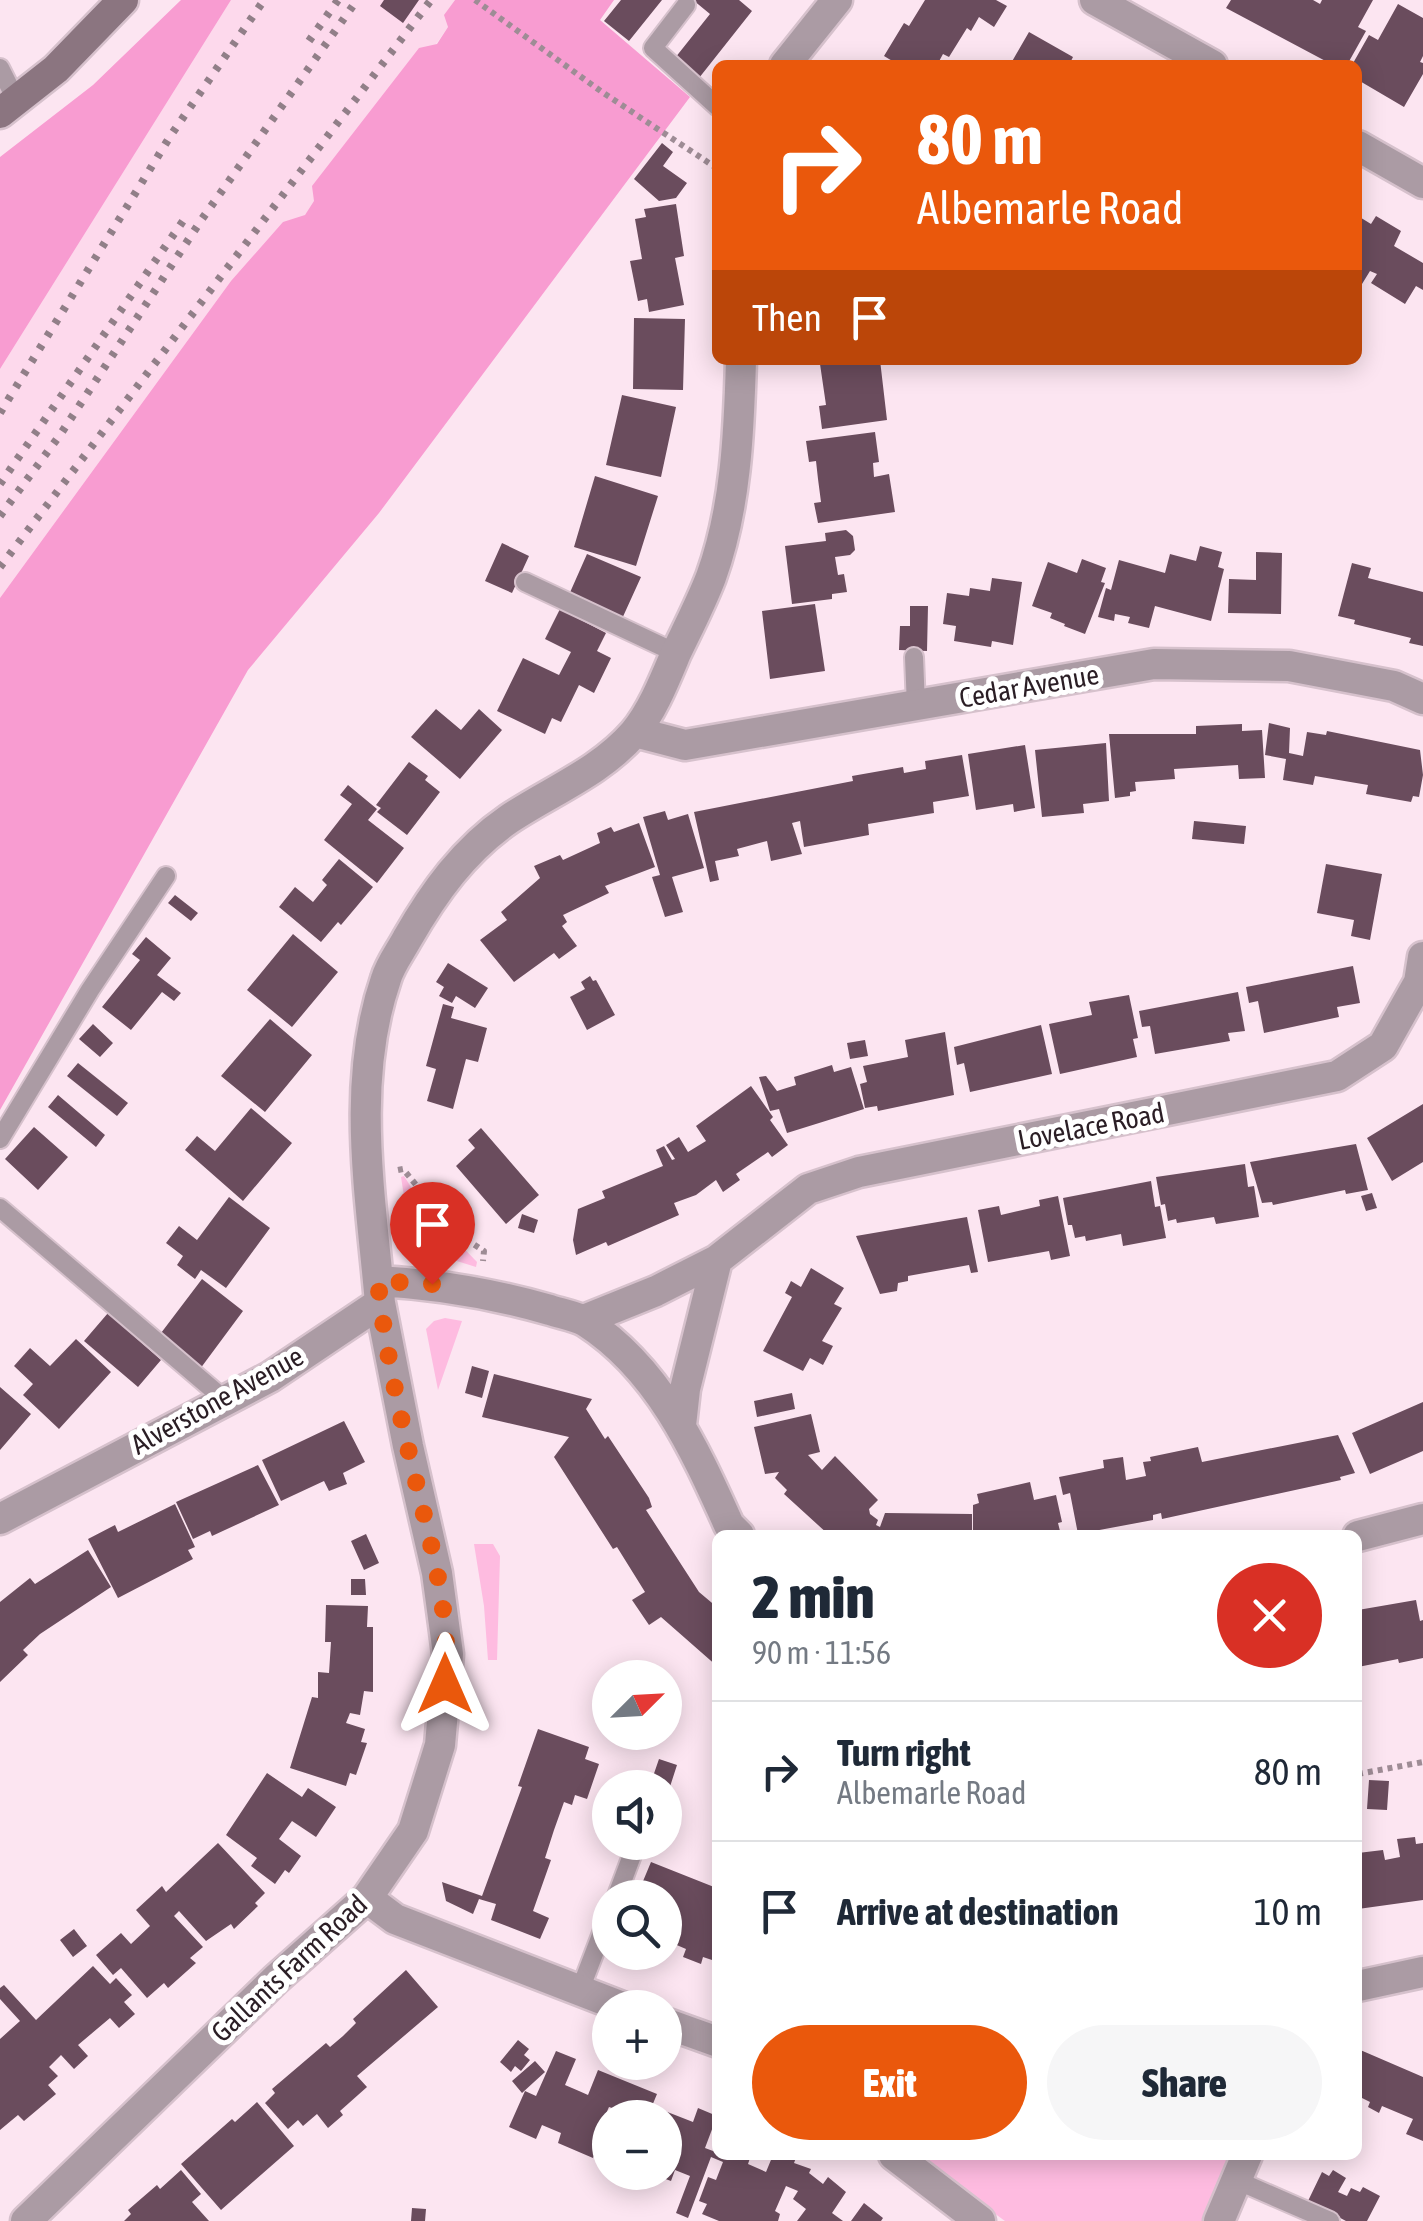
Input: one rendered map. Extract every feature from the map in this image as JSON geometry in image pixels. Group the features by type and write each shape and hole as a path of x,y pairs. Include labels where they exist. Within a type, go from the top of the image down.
{"street":[{"path":"8,108 56,69 123,0"},
{"path":"789,60 837,0"},
{"path":"1095,0 1173,56"},
{"path":"1362,148 1423,182"},
{"path":"734,1530 680,1426 651,1382 584,1320 432,1284 379,1292 367,1174 366,1078 386,977 429,901 472,848 508,820 596,767 635,732 711,576 726,521 739,432 741,365"},
{"name":"Cedar Avenue","path":"635,732 685,745 1154,664 1289,666 1394,686 1423,699"},
{"name":"Lovelace Road","path":"584,1320 656,1291 717,1260 808,1189 859,1172 1337,1076 1383,1046 1419,982 1423,957"},
{"path":"680,1426 685,1389 717,1260"},
{"name":"Alverstone Avenue","path":"0,1518 270,1377 379,1292"},
{"name":"Gallants Farm Road","path":"26,2221 276,1979 367,1898 413,1831 440,1745 448,1654 437,1573 379,1292"},
{"path":"1362,1535 1423,1519"},
{"path":"367,1898 395,1918 592,1995"},
{"path":"1362,1985 1423,1972"},
{"path":"682,2029 712,2040"},
{"path":"901,2160 980,2221"},
{"path":"1219,2221 1242,2168"}],"lane":[{"path":"686,5 653,48 712,102"},
{"path":"0,68 8,108"},
{"path":"524,582 676,653"},
{"path":"914,658 916,706"},
{"path":"0,1139 90,990 166,876"},
{"path":"0,1208 225,1400"},
{"path":"580,1990 592,1959"},
{"path":"1242,2168 1330,2221"}],"path":[{"path":"475,0 712,165"},
{"path":"367,1174 403,1169 455,1232 484,1251 480,1294"},
{"path":"1362,1773 1423,1762"}],"shaded area":[{"path":"181,0 231,0 0,369 0,157 93,85"},
{"path":"231,0 455,0 445,14 448,27 436,44 305,215 231,281 0,598 0,369"},
{"path":"455,0 614,0 600,20 690,97 379,513 248,670 0,1110 0,598 231,281 283,222 305,215 314,201 312,186 419,48 437,44 448,27 444,15"},
{"path":"401,1177 423,1206 477,1262 476,1267 412,1247"},
{"path":"445,1318 462,1321 438,1390 426,1329"},
{"path":"474,1544 493,1544 500,1556 497,1660 488,1660"},
{"path":"921,2160 1232,2160 1205,2221 1005,2221"}],"building":[{"path":"384,0 419,0 403,23 380,6"},
{"path":"621,0 662,0 629,41 604,21"},
{"path":"693,0 739,0 752,11 699,78 675,58 710,14"},
{"path":"925,0 996,0 1007,6 994,27 979,17 949,57 943,54 940,60 891,60 884,56 904,23 909,26"},
{"path":"1231,0 1313,0 1320,4 1322,0 1373,0 1358,27 1366,31 1350,60 1324,60 1226,8"},
{"path":"1398,4 1423,18 1423,74 1404,107 1362,82 1362,60 1355,60 1369,35 1378,40"},
{"path":"1029,32 1073,57 1072,60 1013,60"},
{"path":"662,143 673,152 663,166 687,183 676,198 659,201 634,179"},
{"path":"676,204 684,256 675,258 684,305 649,312 647,299 638,301 630,261 642,259 635,219 646,217 644,209"},
{"path":"1376,216 1401,231 1394,246 1423,263 1423,290 1416,286 1405,304 1371,283 1377,274 1370,271 1362,284 1362,218 1371,224"},
{"path":"634,318 685,319 683,390 633,389"},
{"path":"820,365 881,365 887,420 822,429 819,406 826,405"},
{"path":"622,395 676,407 661,477 606,465"},
{"path":"875,432 879,462 873,463 874,477 889,474 895,512 818,523 814,503 821,502 816,461 809,462 806,441"},
{"path":"595,476 658,496 636,566 574,547"},
{"path":"846,530 853,536 855,550 850,555 835,557 847,592 832,594 832,599 792,604 785,546 826,541 825,533"},
{"path":"502,543 529,556 512,593 485,581"},
{"path":"1200,546 1222,552 1218,567 1224,569 1211,621 1155,606 1149,628 1128,623 1130,617 1115,614 1114,621 1098,617 1119,560 1165,573 1170,554 1196,561"},
{"path":"1256,552 1282,553 1281,614 1228,613 1229,579 1256,580"},
{"path":"587,554 641,577 621,621 568,597"},
{"path":"1082,559 1106,568 1101,582 1105,583 1085,634 1050,618 1052,613 1032,606 1048,562 1077,573"},
{"path":"1352,563 1371,568 1368,578 1423,592 1423,646 1409,643 1411,638 1354,624 1355,620 1338,616"},
{"path":"992,578 1022,582 1013,645 992,641 991,647 954,641 956,626 943,624 947,593 969,596 970,588 990,591"},
{"path":"815,604 825,671 770,679 762,611"},
{"path":"910,606 928,606 927,651 899,650 900,626 910,626"},
{"path":"560,609 606,633 597,651 611,658 594,693 579,685 561,722 552,718 545,734 497,711 523,658 559,675 571,652 545,639"},
{"path":"436,709 461,730 479,709 502,730 460,779 411,737"},
{"path":"1269,723 1290,728 1289,753 1303,756 1307,732 1326,735 1327,731 1420,750 1423,775 1419,797 1413,796 1411,802 1366,794 1368,785 1315,776 1313,785 1283,780 1286,759 1265,755"},
{"path":"1242,724 1242,731 1262,730 1265,778 1239,779 1238,765 1174,769 1175,779 1135,782 1136,791 1130,792 1130,796 1115,798 1109,734 1196,734 1196,726"},
{"path":"1106,743 1109,801 1083,804 1084,813 1042,817 1035,750"},
{"path":"1025,745 1035,808 1014,812 1013,804 976,810 968,754"},
{"path":"962,755 969,796 933,802 934,813 868,824 869,835 804,847 800,821 792,823 802,854 771,861 767,841 737,849 739,856 715,861 719,880 710,882 694,812 853,781 852,776 903,767 904,773 926,769 925,761"},
{"path":"409,762 428,776 425,780 440,792 407,835 377,812 381,808 376,805"},
{"path":"348,785 377,809 368,820 404,848 377,883 324,840 352,804 340,795"},
{"path":"665,811 668,820 688,814 704,868 672,877 683,912 665,917 652,877 660,875 643,817"},
{"path":"1194,821 1246,826 1244,844 1192,839"},
{"path":"639,823 655,867 605,886 609,893 563,915 567,922 562,926 577,946 559,959 554,953 514,982 480,940 507,920 501,912 540,878 534,866 560,855 563,860 600,843 597,833 611,827 614,832"},
{"path":"339,859 373,887 321,942 279,907 295,887 313,902 327,885 322,880"},
{"path":"1326,864 1382,874 1370,940 1351,936 1354,920 1317,913"},
{"path":"175,895 198,913 191,921 168,903"},
{"path":"293,934 338,972 292,1027 247,990"},
{"path":"146,937 171,958 157,975 181,993 174,1001 162,992 131,1030 102,1007 140,960 132,954"},
{"path":"448,963 488,988 475,1008 456,996 452,1003 439,996 444,987 436,982"},
{"path":"1353,966 1360,1003 1337,1007 1339,1017 1264,1033 1258,1001 1249,1003 1246,987"},
{"path":"590,976 615,1015 587,1030 570,997 585,989 581,982"},
{"path":"1238,992 1245,1031 1228,1033 1230,1041 1155,1054 1150,1026 1142,1027 1139,1011"},
{"path":"1129,995 1138,1038 1133,1039 1137,1057 1060,1074 1049,1024 1092,1015 1089,1002"},
{"path":"443,1004 454,1007 451,1018 487,1028 478,1062 466,1059 453,1109 427,1101 436,1069 426,1066"},
{"path":"270,1019 312,1055 265,1112 221,1076"},
{"path":"93,1024 113,1043 100,1057 79,1039"},
{"path":"1041,1025 1052,1074 970,1092 964,1063 957,1065 954,1047"},
{"path":"945,1032 954,1095 878,1111 877,1106 865,1108 860,1084 867,1082 863,1066 908,1057 905,1040"},
{"path":"865,1040 868,1056 850,1059 847,1043"},
{"path":"78,1063 128,1103 117,1116 67,1076"},
{"path":"832,1065 834,1072 851,1067 864,1109 787,1133 779,1109 770,1111 759,1077 766,1076 777,1091 796,1085 794,1077"},
{"path":"751,1086 788,1145 772,1157 768,1152 736,1174 740,1180 723,1192 716,1180 696,1195 674,1203 679,1215 608,1246 606,1242 576,1255 573,1240 578,1209 605,1198 602,1191 663,1166 656,1150 664,1146 675,1159 666,1145 679,1137 688,1152 706,1141 696,1126"},
{"path":"58,1095 105,1135 96,1147 48,1107"},
{"path":"1423,1104 1423,1162 1392,1181 1367,1138"},
{"path":"251,1108 292,1143 243,1201 185,1150 197,1136 215,1151"},
{"path":"34,1127 68,1157 38,1190 5,1159"},
{"path":"481,1128 539,1195 506,1224 456,1166 475,1148 468,1140"},
{"path":"1356,1144 1368,1190 1346,1194 1345,1190 1273,1205 1262,1203 1250,1162"},
{"path":"1245,1164 1248,1187 1254,1186 1259,1217 1216,1224 1214,1217 1168,1221 1156,1177"},
{"path":"1151,1181 1166,1238 1123,1246 1121,1234 1086,1241 1085,1236 1075,1238 1063,1198"},
{"path":"1372,1193 1377,1208 1366,1211 1361,1196"},
{"path":"1058,1196 1070,1256 1051,1260 1049,1251 988,1262 978,1210 999,1206 1001,1215 1040,1206 1039,1200"},
{"path":"229,1197 270,1228 226,1288 201,1270 195,1279 177,1265 183,1256 166,1243 179,1226 197,1240"},
{"path":"522,1214 538,1220 534,1233 518,1228"},
{"path":"967,1217 978,1272 971,1273 969,1265 908,1276 908,1281 898,1283 897,1291 880,1294 856,1236"},
{"path":"811,1268 844,1288 834,1304 842,1308 822,1341 833,1346 823,1365 810,1358 803,1371 763,1351 792,1297 785,1293 791,1281 801,1287"},
{"path":"202,1279 243,1311 200,1369 158,1337"},
{"path":"108,1313 161,1360 138,1387 84,1341"},
{"path":"76,1339 111,1372 59,1429 23,1395 33,1384 14,1366 30,1348 50,1366"},
{"path":"472,1366 489,1371 482,1398 465,1393"},
{"path":"494,1374 592,1399 586,1409 649,1498 652,1507 646,1510 699,1592 712,1603 712,1662 661,1617 649,1625 632,1600 645,1592 554,1457 569,1437 482,1417"},
{"path":"0,1387 31,1414 0,1450"},
{"path":"792,1393 795,1409 757,1417 754,1401"},
{"path":"1423,1402 1423,1451 1370,1474 1352,1433"},
{"path":"811,1414 820,1452 808,1455 822,1470 835,1456 878,1500 869,1509 880,1527 885,1513 972,1514 972,1530 824,1530 784,1494 787,1490 775,1478 779,1472 765,1474 754,1427"},
{"path":"344,1421 365,1462 343,1473 347,1484 329,1491 324,1481 281,1501 262,1460"},
{"path":"1338,1435 1355,1473 1340,1477 1341,1480 1162,1519 1161,1513 1153,1515 1153,1520 1099,1530 1077,1530 1070,1493 1063,1495 1059,1477 1104,1468 1103,1460 1123,1457 1126,1480 1146,1476 1143,1462 1151,1461 1150,1457 1198,1447 1202,1462"},
{"path":"258,1465 279,1505 212,1536 210,1531 193,1539 176,1502"},
{"path":"1030,1482 1034,1500 1056,1495 1062,1522 1058,1523 1060,1530 973,1530 977,1494"},
{"path":"175,1504 195,1547 188,1550 193,1559 118,1598 88,1539 115,1525 118,1532"},
{"path":"366,1534 379,1563 364,1570 351,1541"},
{"path":"88,1550 111,1587 40,1634 23,1650 28,1655 0,1682 0,1602 30,1578 35,1584"},
{"path":"351,1579 365,1579 366,1595 351,1595"},
{"path":"1416,1600 1420,1621 1423,1620 1423,1658 1362,1666 1362,1609"},
{"path":"326,1605 368,1606 367,1627 373,1627 373,1692 364,1691 360,1715 350,1713 346,1723 365,1729 361,1742 367,1743 356,1775 350,1773 346,1786 290,1768 312,1697 318,1698 318,1672 329,1673 331,1642 325,1642"},
{"path":"538,1729 589,1747 585,1759 599,1764 597,1770 592,1770 587,1799 575,1795 572,1805 564,1802 554,1830 545,1858 551,1860 533,1911 549,1918 540,1939 491,1920 496,1904 479,1899 473,1914 446,1901 442,1882 482,1896 522,1787 518,1786"},
{"path":"659,1759 677,1765 675,1770 655,1770"},
{"path":"267,1773 302,1797 308,1788 336,1807 316,1837 292,1821 279,1839 301,1856 275,1884 251,1866 257,1858 226,1835"},
{"path":"1369,1780 1389,1781 1387,1810 1367,1809"},
{"path":"1415,1837 1416,1844 1423,1843 1423,1900 1362,1908 1362,1853 1383,1850 1385,1860 1400,1857 1397,1839"},
{"path":"218,1843 265,1893 255,1903 258,1906 234,1929 231,1924 206,1941 179,1911 174,1916 203,1947 190,1958 196,1963 168,1988 164,1983 147,1998 121,1968 113,1975 96,1955 121,1933 131,1944 150,1926 136,1910 162,1886 166,1892"},
{"path":"651,1862 712,1886 712,1960 703,1957 701,1964 683,1957 686,1949 682,1947 682,1880 644,1880"},
{"path":"74,1929 87,1946 73,1957 60,1940"},
{"path":"93,1966 110,1984 116,1978 132,1995 124,2002 135,2014 119,2028 110,2018 78,2045 88,2056 74,2069 61,2055 49,2067 58,2076 48,2085 56,2094 24,2121 18,2115 0,2130 0,2039 20,2021 0,1999 0,1988 4,1985 36,2020"},
{"path":"406,1970 438,2007 357,2076 367,2087 340,2111 343,2115 328,2128 317,2114 303,2126 298,2120 288,2129 265,2103 275,2093 272,2089 326,2043 330,2047 343,2036 356,2023 353,2019"},
{"path":"518,2040 529,2049 524,2055 530,2060 521,2071 515,2066 511,2072 500,2062"},
{"path":"556,2051 576,2059 565,2085 588,2095 594,2080 623,2080 657,2094 654,2100 592,2100 592,2158 558,2143 561,2133 542,2125 536,2139 509,2127 525,2091 536,2096"},
{"path":"1362,2051 1423,2077 1423,2141 1406,2134 1413,2119 1382,2106 1379,2113 1368,2107 1370,2102 1362,2098"},
{"path":"535,2061 545,2072 522,2093 512,2081"},
{"path":"257,2102 294,2146 221,2210 181,2164"},
{"path":"698,2108 712,2114 712,2129 705,2148 712,2151 712,2157 688,2218 676,2213 690,2176 682,2173 682,2118 693,2122"},
{"path":"718,2160 749,2160 748,2164 766,2172 771,2160 795,2160 794,2163 811,2169 809,2173 823,2184 828,2177 846,2192 832,2213 843,2221 797,2221 806,2209 793,2199 798,2191 786,2186 775,2211 780,2214 778,2221 719,2221 702,2214 707,2204 699,2201 708,2177 716,2180 723,2162"},
{"path":"181,2170 201,2194 192,2202 209,2221 124,2221 131,2214 128,2210"},
{"path":"1333,2170 1346,2178 1338,2192 1347,2196 1351,2188 1360,2192 1363,2187 1380,2196 1367,2221 1346,2221 1308,2201 1322,2172 1329,2176"},
{"path":"864,2203 883,2218 881,2221 851,2221"},
{"path":"412,2208 426,2209 425,2221 411,2221"}],"railway":[{"path":"0,413 171,135 264,0"},
{"path":"309,41 338,0"},
{"path":"0,516 60,435 202,219 357,0"},
{"path":"0,567 431,0"},
{"path":"0,484 183,221"}],"route":[{"path":"432,1284 378,1281 408,1446 437,1573 448,1654 445,1684"}]}
